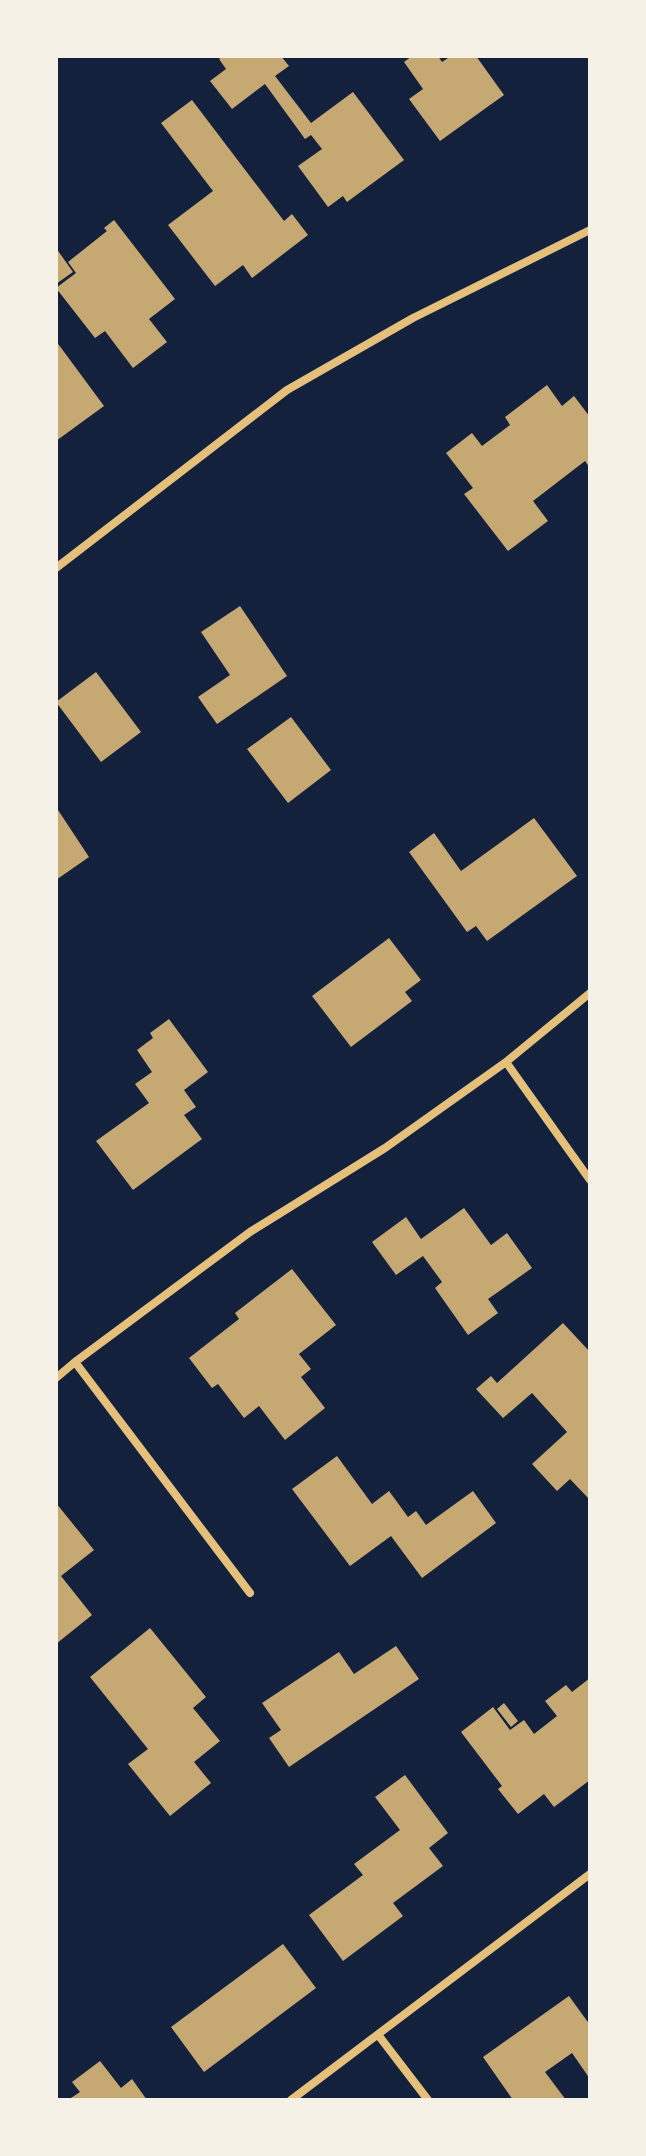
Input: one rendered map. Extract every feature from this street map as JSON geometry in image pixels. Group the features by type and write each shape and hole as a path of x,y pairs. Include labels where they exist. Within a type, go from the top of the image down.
{"street":[{"path":"56,568 287,390 413,318 590,230"},
{"path":"56,1378 250,1232 385,1148 506,1062 590,993"},
{"path":"506,1062 590,1180"},
{"path":"75,1362 250,1593"},
{"path":"291,2100 590,1874"},
{"path":"379,2036 428,2100"}],"building":[{"path":"223,56 281,56 289,66 275,76 311,123 353,92 404,160 347,202 343,196 328,207 298,166 322,149 311,135 305,139 265,84 232,109 210,81 226,69 219,59"},
{"path":"412,56 438,56 442,62 451,56 476,56 504,95 440,141 409,99 423,89 404,62"},
{"path":"192,100 284,221 292,214 308,235 252,278 243,265 215,286 168,225 213,191 161,123"},
{"path":"114,220 175,299 149,319 167,342 133,368 105,331 95,338 56,288 76,273 68,262 107,231 104,228"},
{"path":"56,248 73,272 56,284"},
{"path":"56,341 104,406 56,441"},
{"path":"547,385 562,406 574,396 590,417 590,468 585,461 533,501 548,521 508,551 464,494 473,488 446,453 472,433 482,446 510,425 505,417"},
{"path":"240,606 287,676 217,724 198,697 230,675 201,632"},
{"path":"96,672 141,732 101,762 56,702"},
{"path":"291,717 331,770 288,803 247,749"},
{"path":"56,807 89,857 56,880"},
{"path":"534,818 577,876 487,941 476,926 467,932 409,852 434,833 461,871"},
{"path":"389,938 421,980 405,992 412,1001 351,1047 312,996"},
{"path":"169,1019 208,1072 184,1090 196,1107 184,1115 202,1139 133,1190 96,1141 149,1103 135,1084 152,1072 137,1050 153,1038 150,1033"},
{"path":"464,1208 491,1245 507,1233 532,1268 488,1299 498,1313 468,1335 435,1288 442,1282 423,1256 396,1275 372,1242 406,1217 421,1239"},
{"path":"292,1269 336,1325 299,1354 311,1369 301,1377 325,1408 285,1440 259,1406 244,1418 218,1384 212,1388 189,1358 239,1319 235,1313"},
{"path":"563,1323 590,1352 590,1500 570,1479 557,1491 532,1464 567,1432 532,1393 503,1418 476,1389 491,1376 497,1383"},
{"path":"337,1456 372,1504 389,1491 408,1517 416,1511 426,1525 473,1491 496,1523 422,1578 391,1536 350,1566 292,1489"},
{"path":"56,1503 94,1550 61,1576 92,1615 56,1644"},
{"path":"150,1628 206,1697 193,1708 220,1741 194,1762 211,1783 170,1816 128,1764 148,1749 90,1677"},
{"path":"396,1646 419,1679 289,1767 269,1738 281,1730 262,1703 339,1652 354,1674"},
{"path":"590,1678 590,1780 554,1807 544,1794 518,1814 498,1789 502,1786 461,1732 493,1707 510,1730 524,1720 534,1734 557,1716 545,1701 566,1685 572,1692"},
{"path":"504,1703 518,1721 511,1727 497,1709"},
{"path":"405,1775 448,1833 429,1848 443,1866 393,1903 403,1916 343,1961 309,1915 363,1875 354,1864 400,1830 375,1797"},
{"path":"283,1944 316,1988 204,2072 171,2027"},
{"path":"569,1996 590,2025 590,2079 572,2053 545,2072 566,2100 513,2100 483,2057"},
{"path":"100,2061 121,2088 132,2079 147,2100 68,2100 80,2092 72,2082"}]}
